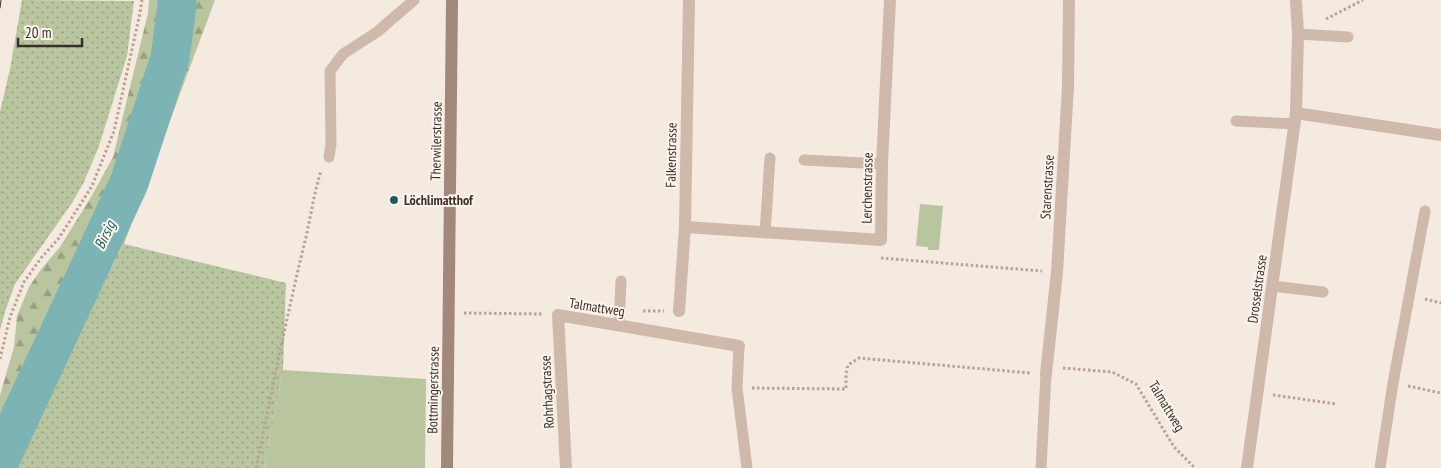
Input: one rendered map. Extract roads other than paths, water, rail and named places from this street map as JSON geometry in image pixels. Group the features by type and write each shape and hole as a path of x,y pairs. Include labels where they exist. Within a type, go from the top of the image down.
{"main road":[{"name":"Therwilerstrasse","path":"449,313 452,0"},
{"name":"Bottmingerstrasse","path":"447,468 449,313"}],"street":[{"name":"Falkenstrasse","path":"679,311 685,227 689,0"},
{"name":"Lerchenstrasse","path":"685,227 881,240 882,164 890,0"},
{"name":"Starenstrasse","path":"1046,374 1057,272 1068,87 1068,0"},
{"name":"Drosselstrasse","path":"1247,468 1295,119 1298,34 1296,0"},
{"path":"1295,119 1441,135"},
{"name":"Talmattweg","path":"558,315 740,346"},
{"name":"Rohrhagstrasse","path":"558,315 566,468"}],"lane":[{"path":"329,157 331,144 330,71 343,54 377,32 414,0"},
{"path":"1298,34 1348,37"},
{"path":"1236,122 1295,119"},
{"path":"765,232 770,158"},
{"path":"804,160 882,164"},
{"path":"1380,468 1393,382 1426,211"},
{"path":"619,325 622,281"},
{"path":"1272,286 1323,292"},
{"path":"740,346 737,388 747,468"},
{"path":"1041,468 1046,374"}],"waterway":[{"name":"Birsig","path":"0,460 129,183 170,58 177,0"}],"tram line":[{"path":"0,8 1,0"}],"place":[{"name":"Löchlimatthof","path":"394,200"}]}
